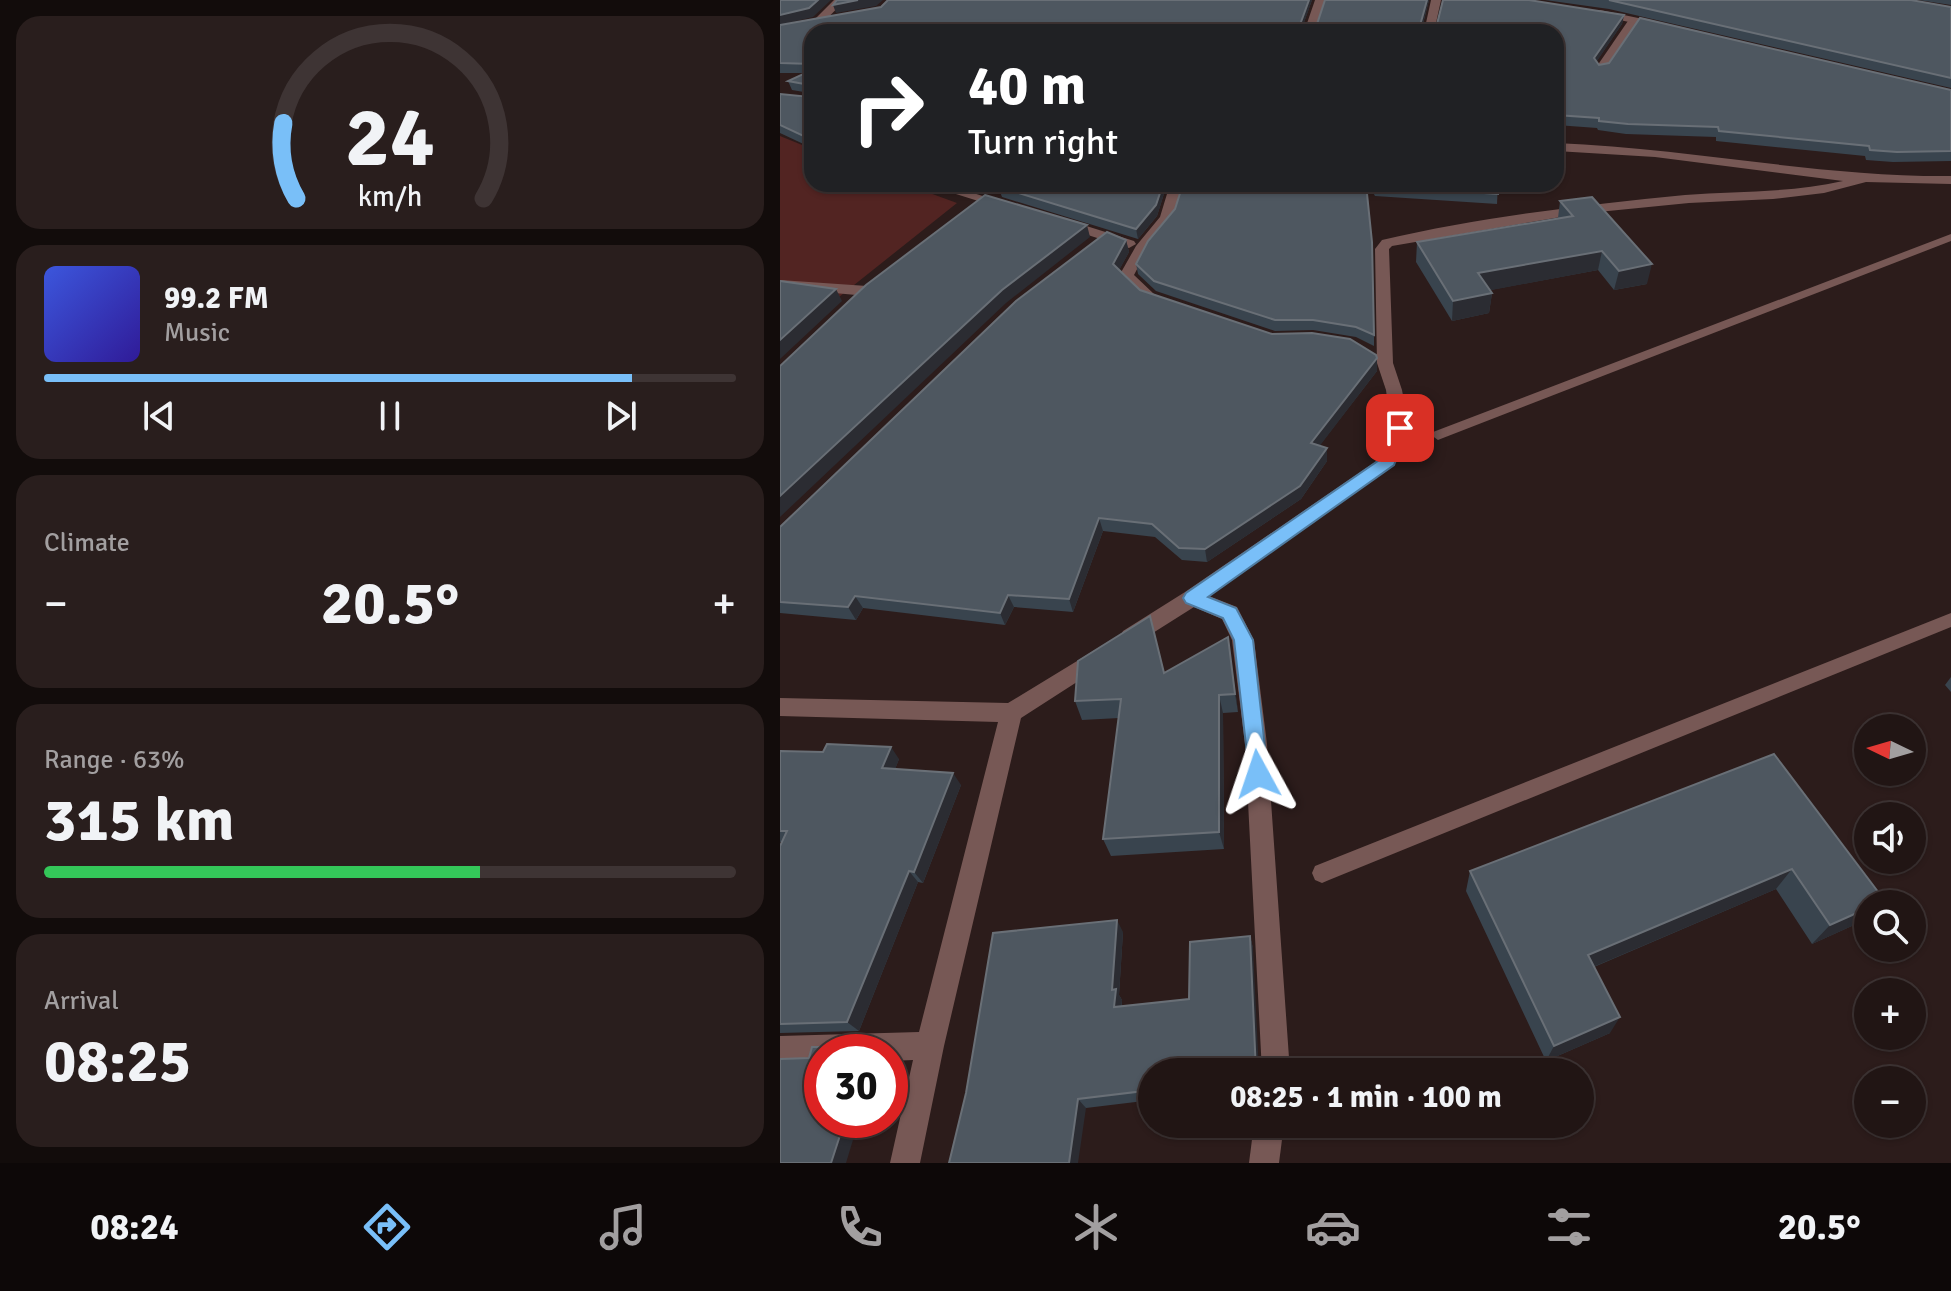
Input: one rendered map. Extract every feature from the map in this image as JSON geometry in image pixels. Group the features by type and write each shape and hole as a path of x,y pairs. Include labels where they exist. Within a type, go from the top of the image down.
{"street":[{"path":"811,24 840,0"},
{"path":"1312,24 1320,0"},
{"path":"1431,24 1436,0"},
{"path":"1591,11 1675,28"},
{"path":"818,24 841,19"},
{"path":"1601,69 1634,20"},
{"path":"1564,147 1619,148 1861,180 1951,180"},
{"path":"780,707 1011,713 1192,598 1389,461 1400,428 1394,390 1375,357 1382,249 1387,243 1578,210 1824,189 1861,180"},
{"path":"950,192 976,203 1023,211"},
{"path":"1175,192 1167,218 1141,249 1126,276 1149,297 1178,308"},
{"path":"1051,219 1107,235 1141,249"},
{"path":"1083,254 1107,235"},
{"path":"780,284 867,291"},
{"path":"1192,598 1230,613 1243,640 1256,744 1275,1058"},
{"path":"905,1163 930,1046 1011,713"},
{"path":"780,1050 930,1046"},
{"path":"1264,1163 1267,1138"}],"lane":[{"path":"1438,435 1951,237"},
{"path":"1322,873 1951,620"}],"shaded area":[{"path":"780,136 804,146 804,192 927,192 957,203 839,297 780,289"}],"building":[{"path":"780,0 818,0 809,8 780,15"},
{"path":"837,0 858,0 833,5"},
{"path":"888,0 1309,0 1302,24 804,24 804,64 780,63 780,25 881,7"},
{"path":"1325,0 1427,0 1422,24 1317,24"},
{"path":"1443,0 1529,0 1624,15 1594,58 1599,65 1609,63 1640,18 1951,90 1951,151 1870,150 1869,146 1719,131 1718,127 1628,124 1599,121 1599,118 1564,116 1564,24 1437,24"},
{"path":"1609,0 1911,0 1951,7 1951,78"},
{"path":"804,74 804,84 788,81"},
{"path":"780,94 804,96 804,136 780,125"},
{"path":"1015,192 1160,192 1156,205 1136,229"},
{"path":"1180,192 1367,192 1372,242 1374,335 1356,327 1313,320 1275,320 1154,281 1136,264 1148,241 1175,209"},
{"path":"985,195 1087,225 1002,290 780,496 780,366 866,285"},
{"path":"1592,197 1652,264 1619,271 1602,251 1478,273 1492,293 1453,301 1417,242 1573,216 1560,201"},
{"path":"1107,232 1126,240 1113,264 1140,290 1272,334 1312,333 1350,339 1376,355 1377,358 1311,443 1327,448 1300,486 1205,549 1179,548 1152,524 1099,518 1069,599 1008,595 1000,613 855,596 848,607 780,602 780,527 1016,301"},
{"path":"780,281 836,289 780,340"},
{"path":"1150,616 1164,673 1228,637 1235,694 1219,695 1219,832 1103,839 1121,699 1075,701 1078,661"},
{"path":"827,744 891,747 882,768 953,773 914,872 909,871 847,1022 780,1024 780,846 787,831 780,831 780,751 823,752"},
{"path":"1774,754 1854,860 1854,874 1865,874 1877,890 1854,890 1854,914 1830,925 1792,869 1588,955 1620,1017 1554,1046 1470,871"},
{"path":"1117,920 1112,990 1116,989 1114,1007 1189,999 1190,942 1250,936 1255,1058 1138,1058 1138,1092 1078,1099 1069,1163 949,1163 966,1093 993,933"},
{"path":"804,1058 804,1138 839,1138 831,1163 780,1163 780,1059"}],"route":[{"path":"1258,774 1243,640 1230,613 1192,598 1389,461 1400,428"}]}
